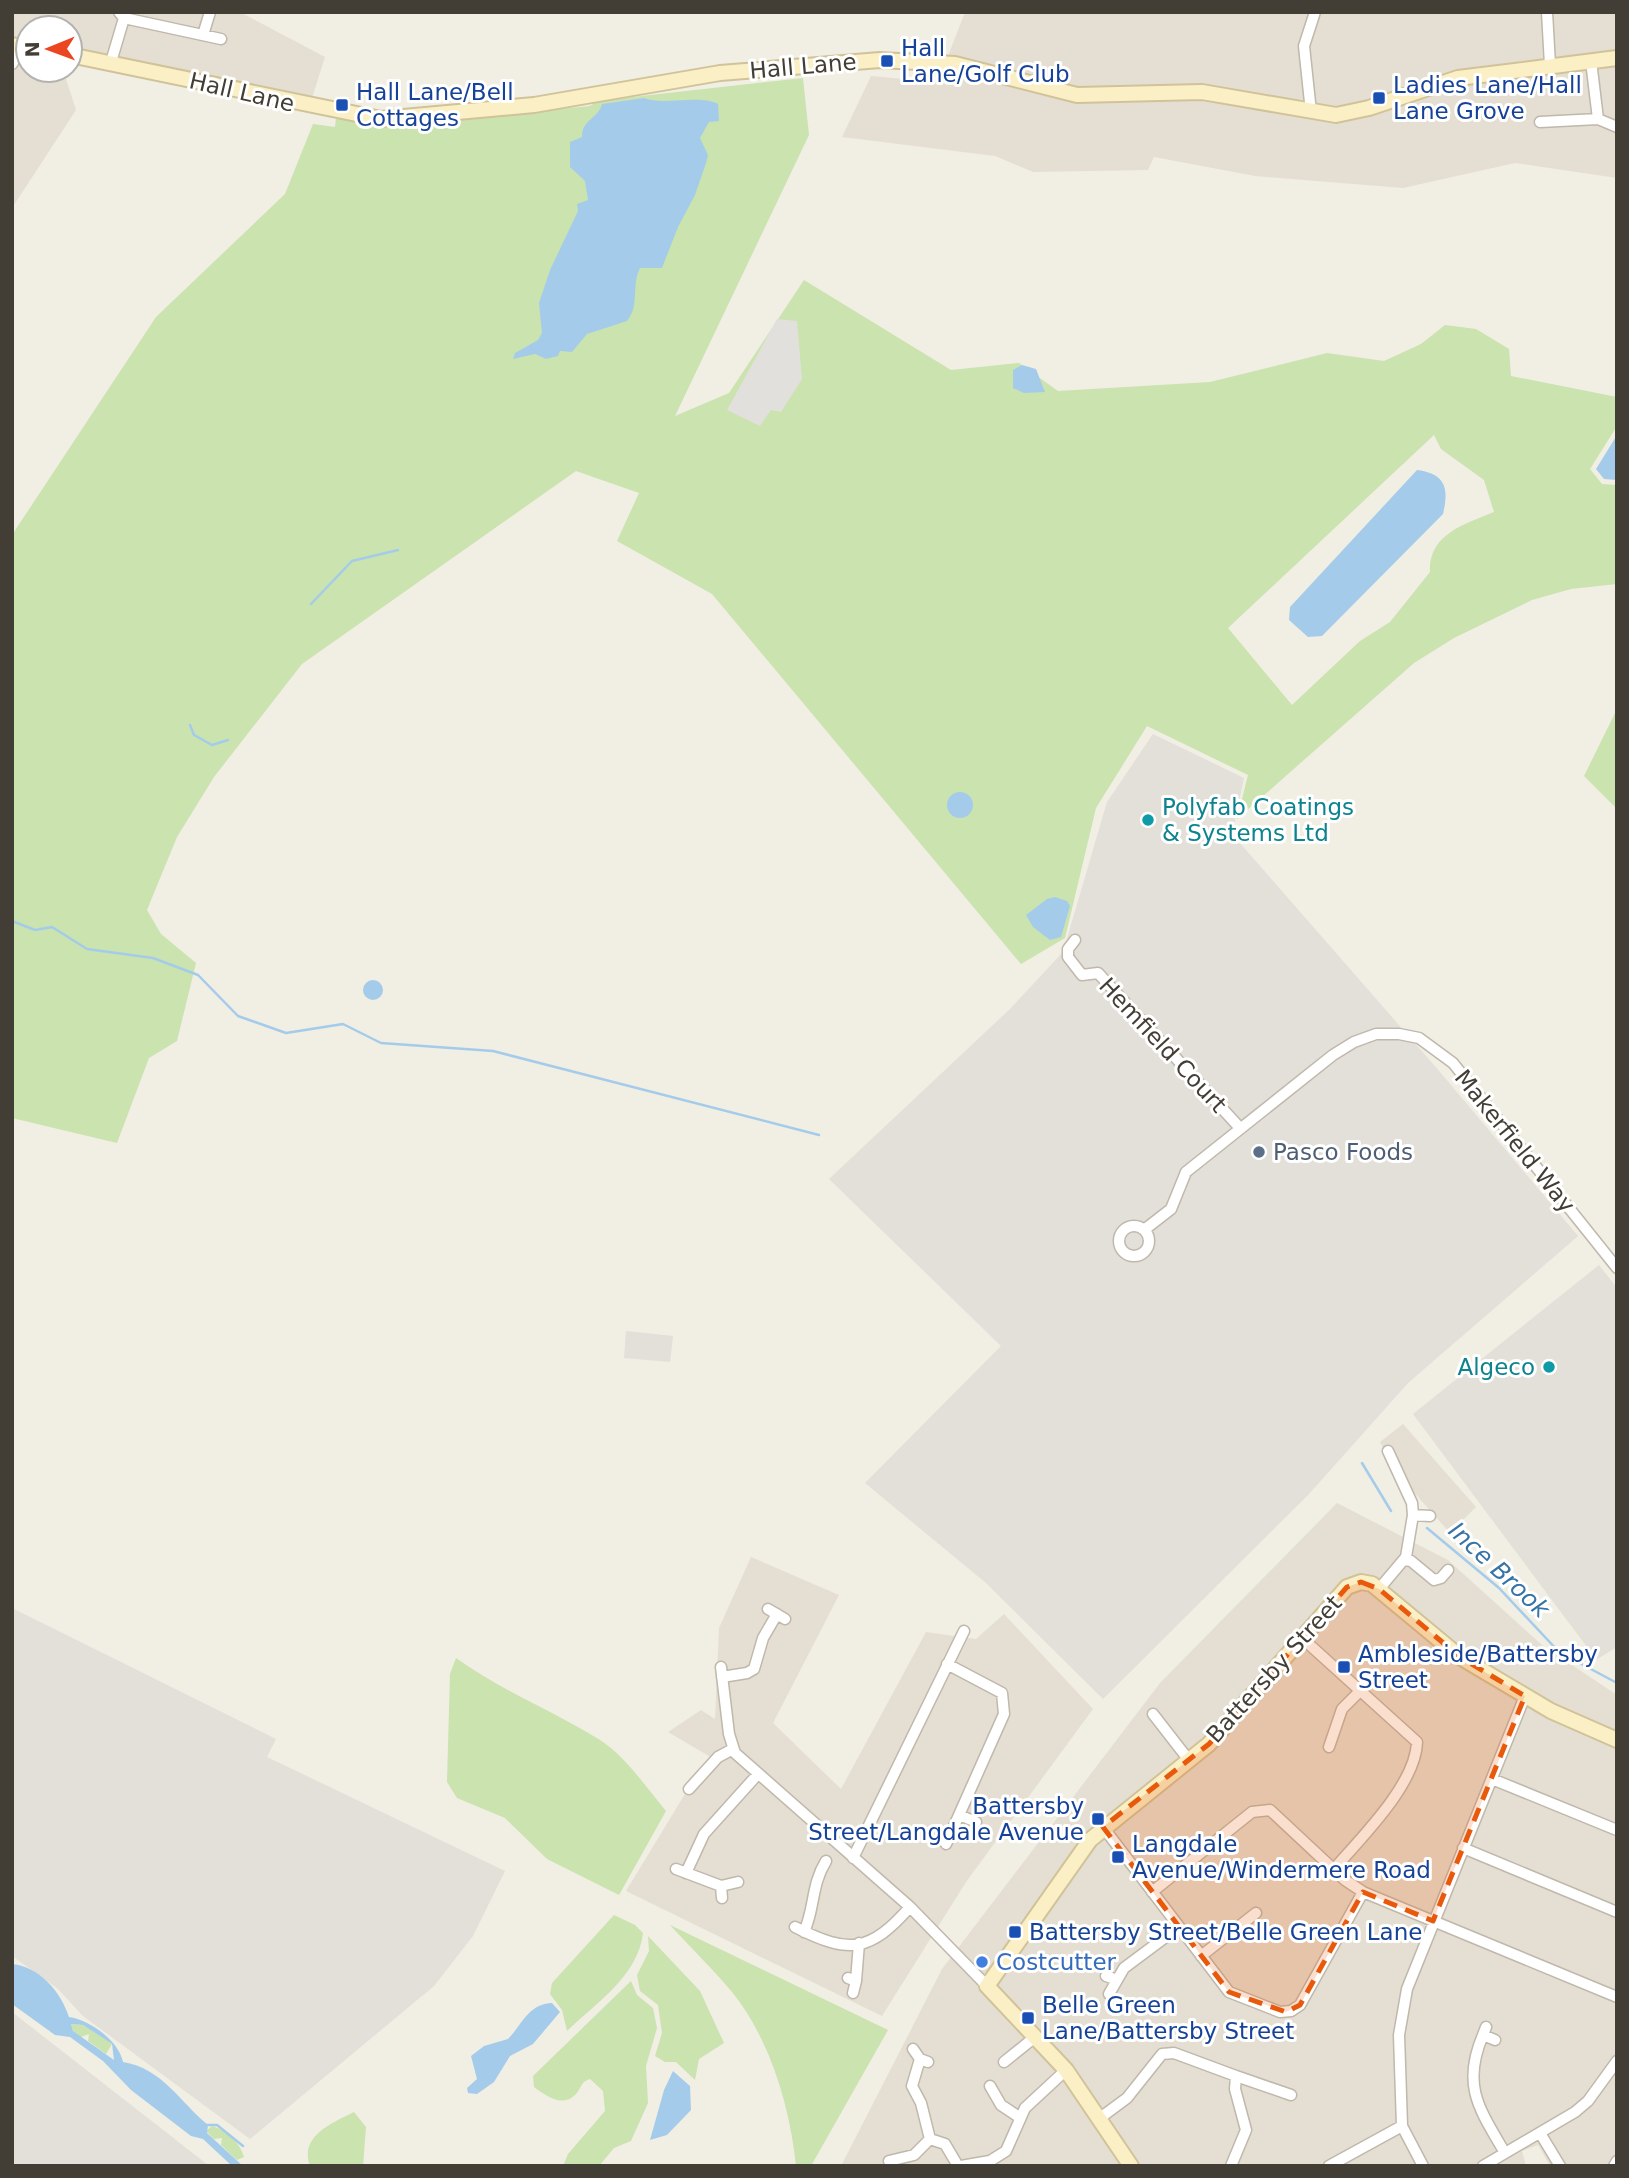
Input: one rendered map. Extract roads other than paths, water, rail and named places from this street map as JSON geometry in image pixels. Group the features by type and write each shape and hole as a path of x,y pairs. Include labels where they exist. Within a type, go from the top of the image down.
{"street":[{"path":"203,35 210,12"},
{"path":"1311,112 1304,46 1315,12"},
{"path":"1547,12 1550,65"},
{"path":"111,62 121,15 221,39"},
{"name":"Hall Lane","path":"84,57 308,107 381,119 534,105 720,73 880,60 945,63 1077,95 1202,92 1336,114 1369,107 1458,78 1617,58"},
{"path":"1591,61 1598,119"},
{"path":"1540,122 1598,119 1617,127"},
{"name":"Hemfield Court","path":"1075,940 1068,949 1068,957 1082,975 1098,973 1240,1128"},
{"name":"Makerfield Way","path":"1240,1128 1333,1055 1354,1042 1376,1034 1399,1034 1419,1038 1453,1063 1617,1268"},
{"path":"1144,1230 1171,1209 1186,1172 1240,1128"},
{"path":"1388,1451 1412,1503 1413,1515 1404,1560 1379,1589 1431,1635 1525,1696 1551,1712 1617,1740"},
{"path":"1413,1515 1430,1516"},
{"path":"1404,1560 1411,1561 1434,1580 1441,1578 1448,1570"},
{"name":"Battersby Street","path":"987,1986 1090,1840 1103,1826 1209,1744 1347,1587 1361,1582 1379,1589"},
{"path":"777,1614 763,1638 754,1669 747,1673 722,1672 733,1749 910,1907 987,1986 1066,2070 1100,2118 1128,2165"},
{"path":"853,1858 964,1631"},
{"path":"1302,1638 1417,1742 1416,1753 1388,1808 1334,1868"},
{"path":"946,1844 1004,1714 1002,1693 947,1664"},
{"path":"1329,1747 1342,1709 1360,1691"},
{"path":"1423,2166 1402,2126 1399,2035 1407,1989 1525,1696"},
{"name":"Battersby Street","path":"1153,1714 1188,1759"},
{"path":"689,1789 718,1757 733,1749"},
{"path":"738,1882 721,1886 681,1871 704,1834 758,1774"},
{"path":"1492,1779 1617,1830"},
{"path":"1152,1892 1252,1812 1261,1809 1275,1813 1363,1892 1617,1997"},
{"path":"959,1815 976,1822"},
{"path":"1103,1826 1201,1956 1235,1996 1280,2012 1291,2011 1300,2005 1363,1892"},
{"path":"1463,1849 1617,1912"},
{"path":"827,1861 817,1876 812,1896 812,1914 799,1930 827,1942 859,1943 883,1936 910,1907"},
{"path":"721,1886 722,1898"},
{"path":"1201,1956 1256,1913"},
{"path":"1108,1994 1124,1968 1180,1927"},
{"path":"853,1993 852,1980 859,1943"},
{"path":"1106,1976 1117,1980"},
{"path":"1495,2040 1485,2031 1473,2066 1474,2093 1506,2153"},
{"path":"1004,2062 1035,2037"},
{"path":"913,2049 924,2060 912,2085 921,2103 930,2139"},
{"path":"1100,2118 1127,2098 1162,2054 1174,2053 1291,2095"},
{"path":"1483,2166 1588,2101 1617,2061"},
{"path":"930,2139 945,2144 960,2166 985,2163 1001,2155 1012,2140 1019,2117 1028,2104 1066,2070"},
{"path":"1231,2166 1246,2130 1235,2089 1236,2076"},
{"path":"990,2086 998,2101 1019,2117"},
{"path":"998,2101 1008,2094"},
{"path":"1329,2166 1402,2126"},
{"path":"1540,2133 1560,2166"},
{"path":"887,2160 914,2155 930,2139"},
{"path":"1614,2166 1617,2161"}],"water":[{"path":"644,98 661,101 701,100 718,104 719,121 709,122 700,138 708,155 706,163 695,195 678,227 662,268 640,268 633,309 627,321 587,334 572,352 560,351 558,356 546,359 535,354 513,359 515,353 538,340 542,333 539,303 550,270 578,211 577,204 588,200 585,181 570,167 570,142 582,137 585,126 602,104"},
{"path":"1022,365 1036,369 1045,392 1024,393 1013,388 1013,370"},
{"path":"1617,435 1617,480 1604,479 1596,469"},
{"path":"1417,470 1434,475 1443,484 1446,497 1443,514 1322,636 1308,637 1289,620 1290,607"},
{"path":"960,792 969,796 973,805 969,814 960,818 951,814 947,805 951,796"},
{"path":"1055,897 1067,901 1070,906 1061,937 1050,940 1033,927 1026,915 1047,899"},
{"path":"369,980 377,980 383,990 377,1000 369,1000 363,994 363,986"},
{"path":"12,1964 32,1970 48,1982 61,1999 69,2017 86,2022 110,2039 123,2062 149,2071 170,2087 208,2125 207,2133 243,2166 232,2166 203,2139 191,2136 131,2090 103,2061 70,2037 55,2035 12,2004","holes":["71,2024 83,2025 112,2044 114,2060 73,2031"]},
{"path":"552,2003 560,2012 533,2044 510,2056 494,2082 477,2094 468,2093 467,2088 477,2079 471,2056 484,2046 508,2039 531,2011"},
{"path":"673,2071 690,2086 691,2110 667,2135 650,2140 664,2090"}],"waterway":[{"path":"311,604 352,561 398,550"},
{"path":"190,725 194,735 212,745 228,740"},
{"path":"12,921 35,930 52,927 87,949 153,958 198,975 238,1016 286,1033 343,1024 381,1043 493,1051 819,1135"},
{"name":"Ince Brook","path":"1362,1463 1391,1511"},
{"name":"Ince Brook","path":"1427,1528 1499,1588 1559,1652 1617,1683"},
{"path":"205,2125 217,2125 243,2146"}],"place":[{"name":"Hall Lane/Golf Club","path":"887,61"},
{"name":"Ladies Lane/Hall Lane Grove","path":"1379,98"},
{"name":"Hall Lane/Bell Cottages","path":"342,105"},
{"name":"Polyfab Coatings & Systems Ltd","path":"1148,820"},
{"name":"Pasco Foods","path":"1259,1152"},
{"name":"Algeco","path":"1549,1367"},
{"name":"Ambleside/Battersby Street","path":"1344,1667"},
{"name":"Battersby Street/Langdale Avenue","path":"1098,1819"},
{"name":"Langdale Avenue/Windermere Road","path":"1118,1857"},
{"name":"Battersby Street/Belle Green Lane","path":"1015,1932"},
{"name":"Costcutter","path":"982,1962"},
{"name":"Belle Green Lane/Battersby Street","path":"1028,2018"}]}
